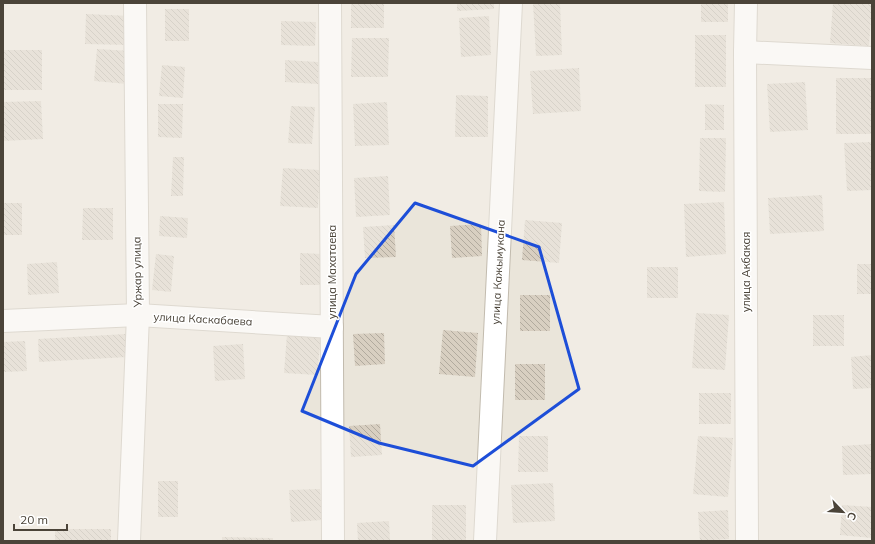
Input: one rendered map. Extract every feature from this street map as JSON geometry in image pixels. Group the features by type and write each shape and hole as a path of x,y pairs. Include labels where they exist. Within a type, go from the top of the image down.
{"street":[{"name":"Уржар улица","path":"129,541 138,315 135,3"},
{"name":"улица Махатаева","path":"330,3 333,541"},
{"name":"улица Кажымукана","path":"485,541 511,3"},
{"name":"улица Акбакая","path":"746,3 747,541"},
{"path":"745,52 872,58"},
{"name":"улица Каскабаева","path":"3,321 138,315 332,327"}],"highlighted area":[{"path":"415,203 539,247 579,389 473,466 379,443 302,411 356,274"}],"shaded area":[{"path":"3,3 872,3 872,541 3,541"}],"building":[{"path":"351,3 384,3 384,28 351,28"},
{"path":"457,3 494,3 494,9 457,11"},
{"path":"533,3 560,3 562,55 536,56"},
{"path":"701,3 728,3 728,22 701,22"},
{"path":"833,3 872,3 869,46 830,43"},
{"path":"165,9 189,9 189,41 165,41"},
{"path":"86,14 131,16 130,45 85,44"},
{"path":"489,16 491,55 461,57 459,18"},
{"path":"281,21 316,22 315,46 281,45"},
{"path":"695,35 726,35 726,87 695,87"},
{"path":"352,38 389,38 388,77 351,77"},
{"path":"97,49 130,51 127,84 94,81"},
{"path":"3,50 42,50 42,90 3,90"},
{"path":"285,60 318,62 318,84 285,82"},
{"path":"162,65 185,67 183,98 159,96"},
{"path":"579,68 581,111 533,114 530,71"},
{"path":"836,78 872,78 872,134 836,134"},
{"path":"805,82 808,130 770,132 767,84"},
{"path":"456,95 488,96 488,137 455,137"},
{"path":"41,101 43,139 3,141 3,102"},
{"path":"387,102 389,145 355,146 353,104"},
{"path":"158,104 183,104 182,138 158,137"},
{"path":"705,104 724,105 724,130 705,130"},
{"path":"291,106 315,107 312,144 288,143"},
{"path":"700,138 726,138 725,192 699,191"},
{"path":"872,142 872,190 847,191 844,143"},
{"path":"173,157 184,157 183,196 171,196"},
{"path":"283,168 320,170 318,208 280,206"},
{"path":"388,176 390,215 356,217 354,178"},
{"path":"822,195 824,231 770,234 768,198"},
{"path":"724,202 726,254 686,257 684,204"},
{"path":"3,203 22,203 22,235 3,235"},
{"path":"83,208 113,208 113,240 82,240"},
{"path":"160,216 188,218 187,238 159,236"},
{"path":"525,220 562,223 559,263 522,260"},
{"path":"481,224 482,256 452,258 450,226"},
{"path":"394,225 396,257 365,258 363,227"},
{"path":"300,253 322,254 321,285 300,285"},
{"path":"156,254 174,256 171,292 152,290"},
{"path":"57,262 59,293 28,295 27,264"},
{"path":"857,264 872,264 872,294 857,294"},
{"path":"647,267 678,267 678,298 647,298"},
{"path":"520,295 550,295 550,331 520,331"},
{"path":"696,313 729,315 725,370 692,368"},
{"path":"813,315 844,315 844,346 813,346"},
{"path":"443,330 478,333 475,377 439,374"},
{"path":"384,333 385,364 355,366 353,334"},
{"path":"126,334 127,357 39,362 38,339"},
{"path":"287,334 321,336 317,375 284,373"},
{"path":"25,341 27,371 3,372 3,342"},
{"path":"243,344 245,379 215,381 213,346"},
{"path":"872,355 872,388 853,389 851,357"},
{"path":"515,364 545,364 545,400 515,400"},
{"path":"699,393 731,393 731,424 699,424"},
{"path":"380,424 382,455 351,457 349,426"},
{"path":"519,436 548,436 548,472 518,472"},
{"path":"698,436 733,438 728,497 693,494"},
{"path":"872,444 872,474 843,475 842,446"},
{"path":"158,481 178,481 178,517 158,517"},
{"path":"553,483 555,521 513,523 511,485"},
{"path":"320,489 322,520 291,522 289,490"},
{"path":"432,505 466,505 466,541 432,541"},
{"path":"842,505 872,507 872,538 840,535"},
{"path":"728,510 729,539 700,541 698,512"},
{"path":"389,521 390,541 358,541 357,523"},
{"path":"55,529 111,529 111,541 55,541"},
{"path":"222,537 273,538 273,541 222,541"}]}
